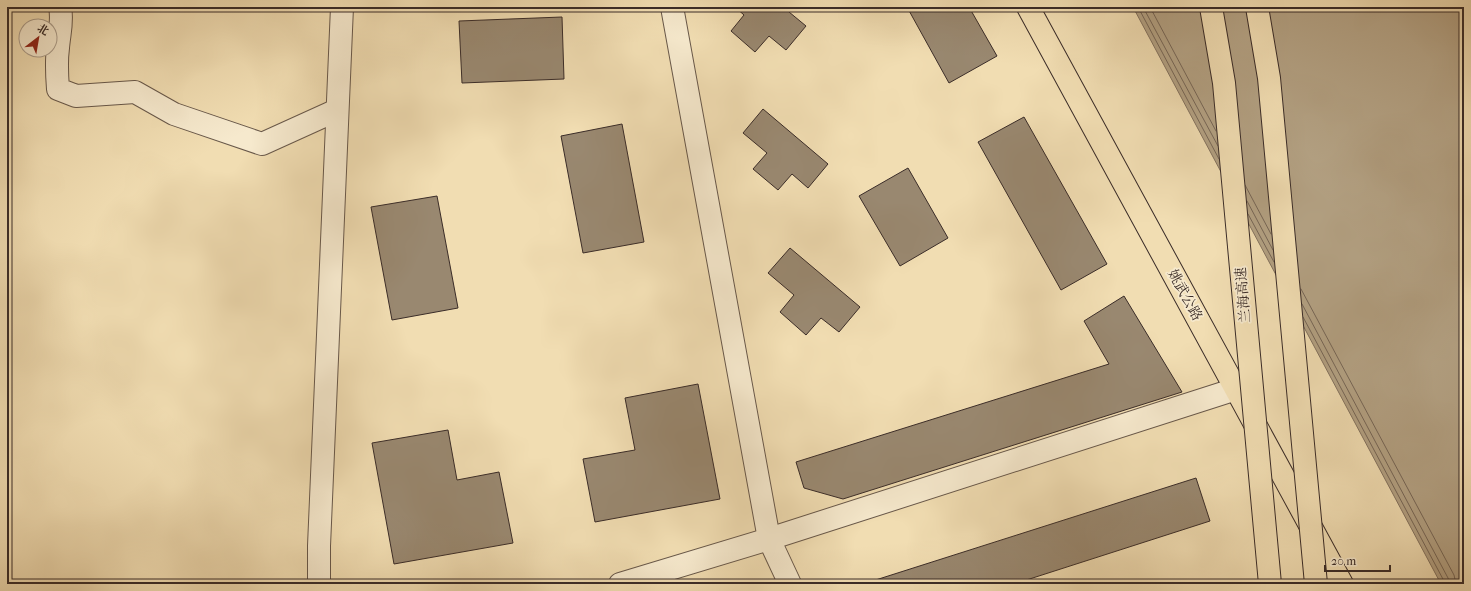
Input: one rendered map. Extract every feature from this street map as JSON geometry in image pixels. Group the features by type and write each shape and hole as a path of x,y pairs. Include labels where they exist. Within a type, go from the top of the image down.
{"main road":[{"name":"姚武公路","path":"1028,7 1342,584"},
{"name":"兰海高速","path":"1211,7 1224,83 1270,584"},
{"path":"1257,7 1269,78 1316,584"}],"street":[{"path":"60,7 62,18 57,49 58,89 76,96 135,92 174,114 262,144 337,110"},
{"path":"319,584 319,546 342,7"},
{"path":"672,7 769,539 790,584"},
{"path":"620,584 769,539 1236,389"}],"water":[{"path":"1133,7 1464,7 1464,584 1441,584"}],"building":[{"path":"735,7 783,7 806,26 786,50 769,36 755,52 731,31 744,15"},
{"path":"907,7 969,7 997,56 949,83"},
{"path":"562,17 564,79 462,83 459,21"},
{"path":"763,109 828,164 808,188 792,174 778,190 753,169 767,153 743,133"},
{"path":"1024,117 1107,264 1061,290 978,142"},
{"path":"622,124 644,242 583,253 561,136"},
{"path":"908,168 948,238 900,266 859,196"},
{"path":"437,196 458,308 392,320 371,207"},
{"path":"790,248 860,307 839,332 821,318 806,335 780,312 794,295 768,273"},
{"path":"1124,296 1182,392 843,499 804,488 796,462 1109,364 1084,321"},
{"path":"698,384 720,499 595,522 583,459 635,450 625,398"},
{"path":"448,430 457,480 499,472 513,543 394,564 372,443"},
{"path":"1196,478 1210,521 1014,584 863,584"}]}
